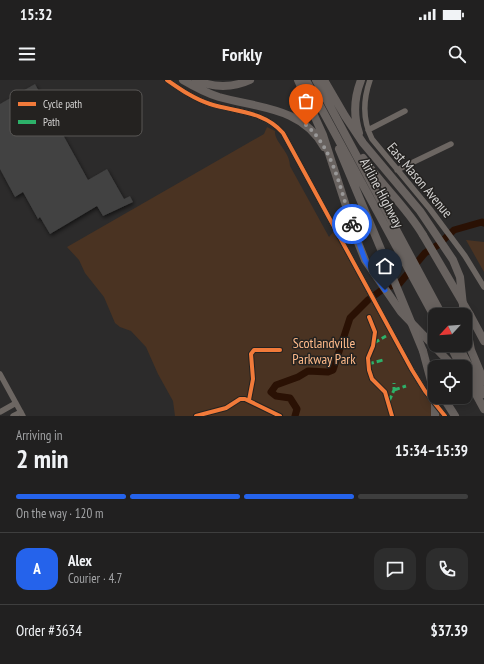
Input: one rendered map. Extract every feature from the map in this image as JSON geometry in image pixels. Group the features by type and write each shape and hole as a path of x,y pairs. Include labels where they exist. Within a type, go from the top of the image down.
{"highway":[{"path":"183,80 212,95 274,109 291,115 312,131 329,154"},
{"path":"196,80 210,85 222,86 234,85 250,80"},
{"path":"298,80 318,123 365,260 394,303 408,320 448,360"},
{"name":"Airline Highway","path":"306,80 405,254"},
{"name":"Airline Highway","path":"316,80 419,281 431,308"},
{"path":"324,80 342,112 363,144 432,227 449,253 460,277 465,308"},
{"path":"360,80 356,96 355,112 363,144"},
{"path":"336,118 370,168 408,212 423,234 461,308"},
{"path":"338,137 337,143 428,363"},
{"name":"Airline Highway","path":"419,281 437,308"},
{"path":"472,323 484,334"},
{"path":"472,325 484,341"},
{"path":"423,351 428,370"},
{"path":"461,352 480,394 484,409"},
{"path":"472,352 484,381"},
{"path":"472,383 480,394"},
{"path":"435,404 436,416"},
{"path":"447,404 455,416"}],"street":[{"path":"167,80 198,99 214,105 259,116 272,122 281,130 293,149 421,386 445,416"},
{"name":"East Mason Avenue","path":"370,80 364,103 365,118 368,130 378,147 421,196 458,246 484,287"},
{"path":"368,130 405,111"},
{"path":"397,170 451,144"},
{"path":"0,374 22,414 13,416"},
{"path":"0,412 16,403"}],"green space":[{"name":"Scotlandville Parkway Park","path":"267,127 275,131 277,139 288,156 290,166 329,237 334,231 417,384 428,398 428,404 433,404 442,416 175,416 173,401 158,374 146,347 131,331 120,327 115,323 104,297 85,273 79,260 67,247 264,134"},
{"path":"466,240 484,242 484,272"}],"building":[{"path":"35,84 38,90 24,90"},
{"path":"10,98 10,136 64,136 88,180 107,169 124,199 130,196 133,202 103,216 97,206 50,234 40,217 38,219 23,192 15,197 0,169 0,104"}],"waterway":[{"path":"295,416 297,409 290,398 276,396 271,392 276,385 298,377 308,371 328,372 333,370 350,318 368,300 386,287 399,284 425,253 438,245 454,230 482,222 484,223"}],"marked path":[{"path":"374,343 386,336"},
{"path":"368,364 383,360"},
{"path":"389,401 394,390 394,383"},
{"path":"394,390 406,386"}],"cycle path":[{"path":"167,80 187,94 204,102 249,113 267,120 283,133 412,370 425,391 445,416"},
{"path":"369,317 375,332 373,346 368,358 369,370 372,379 385,392 392,416"},
{"path":"249,400 253,379 251,354 254,350 280,350"},
{"path":"196,416 226,408 240,399 245,399 280,416"}],"way so far":[{"path":"306,125 320,140 325,150 329,154 352,224"}],"route":[{"path":"352,224 365,260 385,290"}]}
